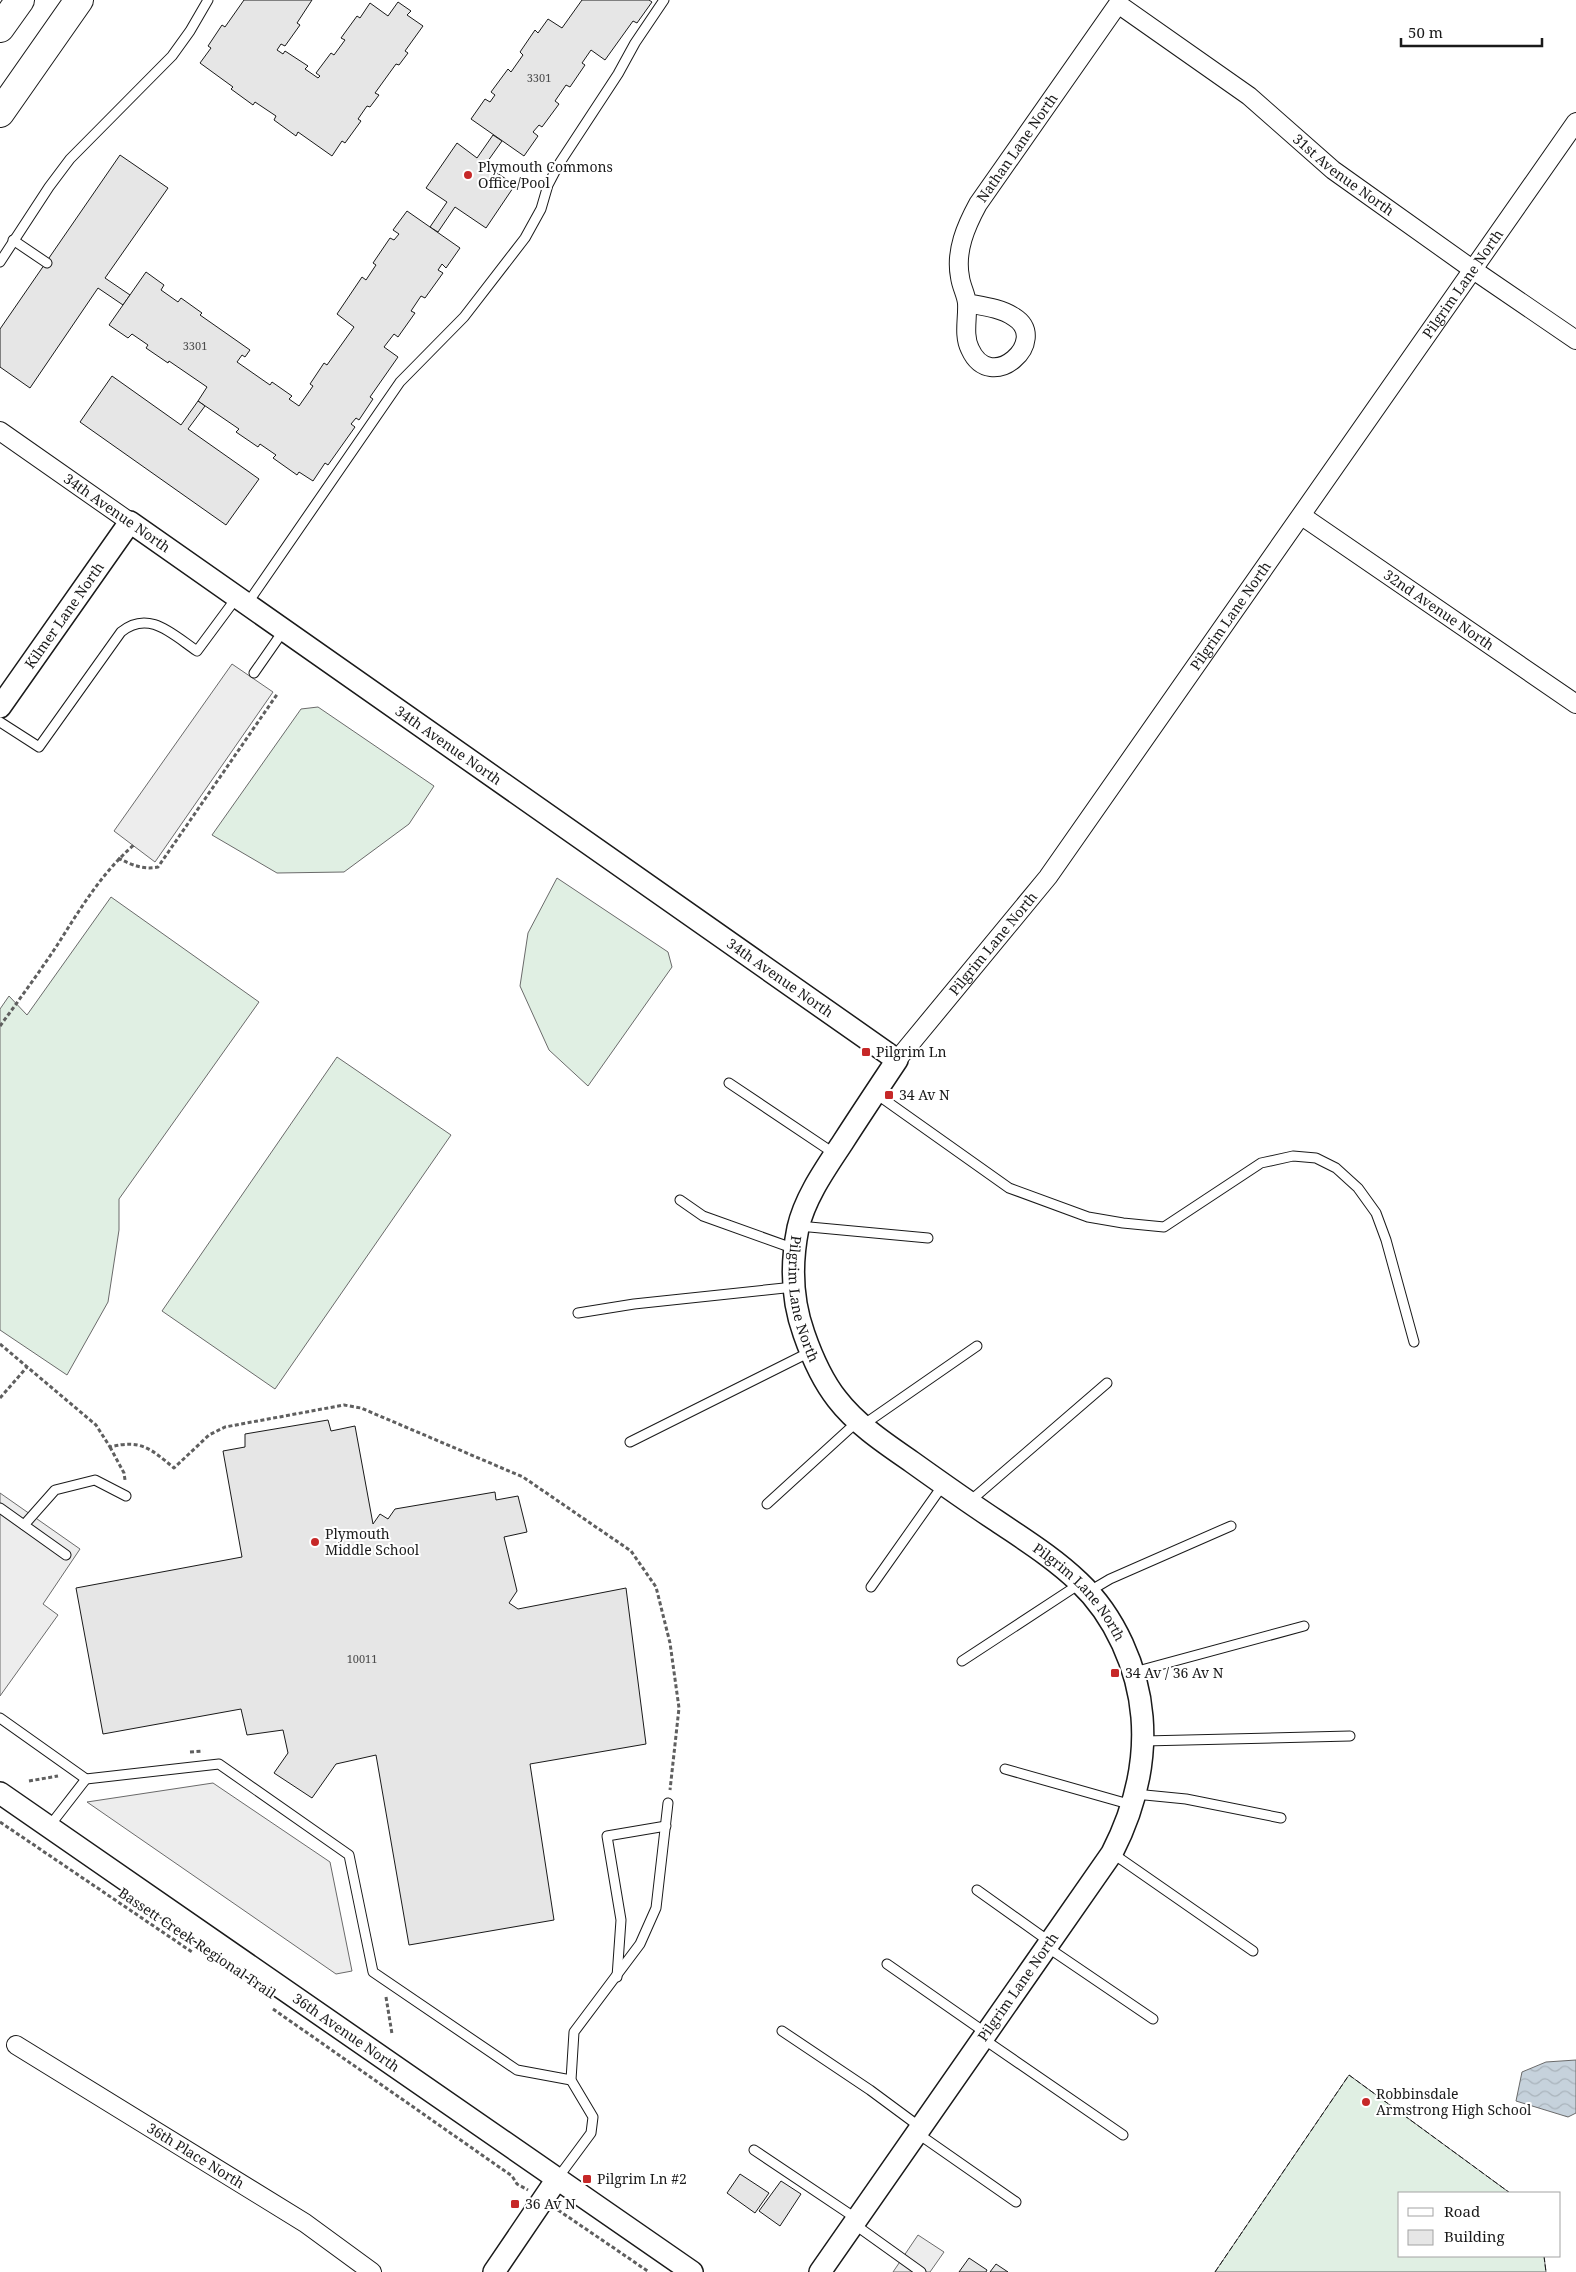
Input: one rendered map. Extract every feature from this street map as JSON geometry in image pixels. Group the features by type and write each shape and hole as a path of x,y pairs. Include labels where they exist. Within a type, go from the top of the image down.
{"highway":[{"path":"0,28 20,0"},
{"path":"0,113 78,0"}],"street":[{"name":"31st Avenue North","path":"1118,4 1249,96 1333,170 1576,340"},
{"name":"Nathan Lane North","path":"967,303 959,275 960,248 966,226 978,204 1118,4"},
{"name":"Pilgrim Lane North","path":"820,2272 1112,1853 1125,1827 1134,1800 1142,1768 1144,1741 1141,1698 1124,1646 1108,1617 1084,1588 1047,1555 969,1502 860,1423 838,1401 825,1382 810,1352 796,1306 793,1266 798,1226 814,1189 897,1060 1048,877 1576,122"},
{"name":"34th Avenue North","path":"0,431 897,1060"},
{"name":"32nd Avenue North","path":"1302,516 1576,704"},
{"name":"Kilmer Lane North","path":"0,707 130,522"},
{"name":"36th Avenue North","path":"0,1793 692,2272"},
{"name":"36th Place North","path":"16,2045 305,2223 372,2272"},
{"path":"494,2272 557,2180"}],"lane":[{"path":"0,262 13,240 70,159 172,56 190,31 208,0"},
{"path":"0,722 39,748 121,632 129,625 155,623 198,651 242,600 400,382 464,317 525,238 541,208 548,185 559,164 664,0"},
{"path":"13,240 46,263"},
{"path":"254,673 284,630"},
{"path":"729,1083 835,1154"},
{"path":"875,1094 1008,1188 1088,1217 1123,1223 1164,1227 1260,1164 1293,1156 1316,1158 1336,1168 1358,1188 1376,1213 1386,1240 1414,1342"},
{"path":"680,1200 703,1216 795,1249"},
{"path":"798,1226 928,1238"},
{"path":"578,1313 634,1304 794,1287"},
{"path":"767,1504 860,1423 977,1346"},
{"path":"630,1442 810,1352"},
{"path":"969,1502 1106,1383"},
{"path":"24,1524 55,1490 94,1480 126,1496"},
{"path":"871,1587 944,1484"},
{"path":"0,1508 66,1555"},
{"path":"962,1661 1084,1588 1110,1579 1231,1526"},
{"path":"1133,1672 1304,1626"},
{"path":"0,1718 86,1779 219,1764 349,1855 373,1972 517,2070 570,2080"},
{"path":"1144,1741 1350,1736"},
{"path":"1005,1769 1134,1800 1186,1798 1281,1818"},
{"path":"48,1828 86,1779"},
{"path":"557,2180 591,2133 593,2117 570,2080 574,2032 640,1944 656,1908 668,1803"},
{"path":"617,1977 621,1920 607,1836 666,1826"},
{"path":"1112,1853 1253,1952"},
{"path":"977,1890 1048,1944 1153,2019"},
{"path":"887,1964 1123,2136"},
{"path":"782,2031 870,2090 918,2130 1016,2202"},
{"path":"754,2150 856,2222 921,2272"}],"path":[{"path":"118,858 134,866 147,869 158,867 278,693"},
{"path":"0,1026 87,898 118,858 135,844"},
{"path":"0,1344 96,1425 124,1473 126,1496"},
{"path":"0,1398 27,1367"},
{"path":"110,1447 124,1443 140,1444 153,1450 174,1468 210,1435 225,1427 344,1405 361,1408 523,1477 631,1552 656,1587 670,1642 680,1708 668,1803"},
{"path":"180,1753 199,1750 208,1751"},
{"path":"29,1782 75,1772"},
{"name":"Bassett Creek Regional Trail","path":"0,1822 194,1954"},
{"path":"383,1979 392,2034"},
{"name":"Bassett Creek Regional Trail","path":"268,2005 512,2176 517,2184 649,2272"}],"green space":[{"path":"318,707 434,786 409,824 344,872 277,873 212,835 301,709"},
{"path":"557,878 668,952 672,967 588,1086 549,1050 520,986 528,933"},
{"path":"111,897 259,1002 119,1199 119,1230 108,1302 67,1375 0,1330 0,1009 9,996 27,1015"},
{"path":"337,1057 451,1135 275,1389 162,1311"},
{"path":"1349,2075 1509,2192 1398,2192 1398,2257 1544,2257 1546,2272 1215,2272"}],"shaded area":[{"path":"232,664 273,692 155,862 114,831"},
{"path":"0,1493 80,1549 43,1604 58,1615 0,1696"},
{"path":"213,1783 330,1862 352,1971 336,1974 87,1802"},
{"path":"918,2235 944,2252 930,2272 893,2272"}],"water":[{"path":"1576,2060 1576,2113 1568,2117 1516,2101 1522,2072 1546,2062"}],"building":[{"path":"244,0 312,0 297,23 300,25 285,46 281,44 277,50 283,54 285,51 308,66 305,69 318,78 320,76 316,73 331,53 334,55 345,40 341,38 357,16 360,18 370,3 388,16 398,2 411,11 407,15 423,26 405,51 408,53 399,65 396,64 375,93 379,95 370,107 367,106 358,119 361,121 345,143 342,141 332,156 298,132 296,136 274,120 276,116 255,102 253,105 231,89 233,87 200,63 211,48 208,46 222,25 225,27"},
{"path":"582,0 649,0 652,2 637,23 633,21 605,60 591,50 582,63 585,65 570,87 566,85 555,101 559,104 542,127 539,125 533,132 538,136 524,156 471,119 485,99 490,102 495,95 491,92 508,69 511,72 523,55 520,52 535,30 538,33 548,19 562,28"},
{"name":"Plymouth Commons Office/Pool","path":"493,135 502,141 485,165 515,185 486,228 455,207 438,232 430,227 447,202 426,188 457,143 477,158"},
{"path":"120,155 168,188 105,278 130,295 123,305 98,288 30,388 0,367 0,329"},
{"path":"407,211 460,248 446,268 442,264 438,270 443,273 425,298 421,296 411,311 415,313 398,337 394,334 384,347 398,357 370,397 373,399 359,420 356,418 351,424 355,427 328,465 325,463 313,481 299,472 297,475 273,458 276,455 260,444 258,447 236,432 239,429 198,401 207,387 146,348 148,345 132,334 128,338 109,325 146,272 164,285 161,290 178,302 181,298 202,313 200,315 250,350 245,357 242,355 237,362 270,385 272,382 292,396 289,399 299,406 313,386 310,384 324,363 327,365 354,327 337,314 362,277 366,280 376,265 373,263 390,238 394,240 399,234 393,230"},
{"path":"112,376 181,425 198,401 205,406 188,429 259,479 226,525 80,422"},
{"name":"Plymouth Middle School","path":"328,1420 331,1431 355,1426 373,1524 380,1514 388,1519 395,1509 495,1492 496,1500 518,1496 527,1532 504,1537 517,1591 509,1603 518,1609 626,1588 646,1744 530,1764 554,1920 409,1945 376,1755 336,1764 312,1798 274,1773 288,1753 283,1730 247,1735 241,1709 103,1734 76,1588 242,1557 223,1451 245,1447 245,1434"},
{"path":"740,2174 769,2193 755,2213 727,2193"},
{"path":"781,2181 801,2194 780,2226 759,2211"},
{"path":"969,2258 987,2270 986,2272 959,2272"},
{"path":"996,2264 1008,2272 990,2272"}],"fence":[{"path":"1215,2272 1349,2075 1509,2192"},
{"path":"1544,2257 1546,2272"}],"place":[{"name":"Plymouth Commons Office/Pool","path":"468,175"},
{"name":"Pilgrim Ln","path":"866,1052"},
{"name":"34 Av N","path":"889,1095"},
{"name":"Plymouth Middle School","path":"315,1542"},
{"name":"34 Av / 36 Av N","path":"1115,1673"},
{"name":"Robbinsdale Armstrong High School","path":"1366,2102"},
{"name":"Pilgrim Ln #2","path":"587,2179"},
{"name":"36 Av N","path":"515,2204"}]}
